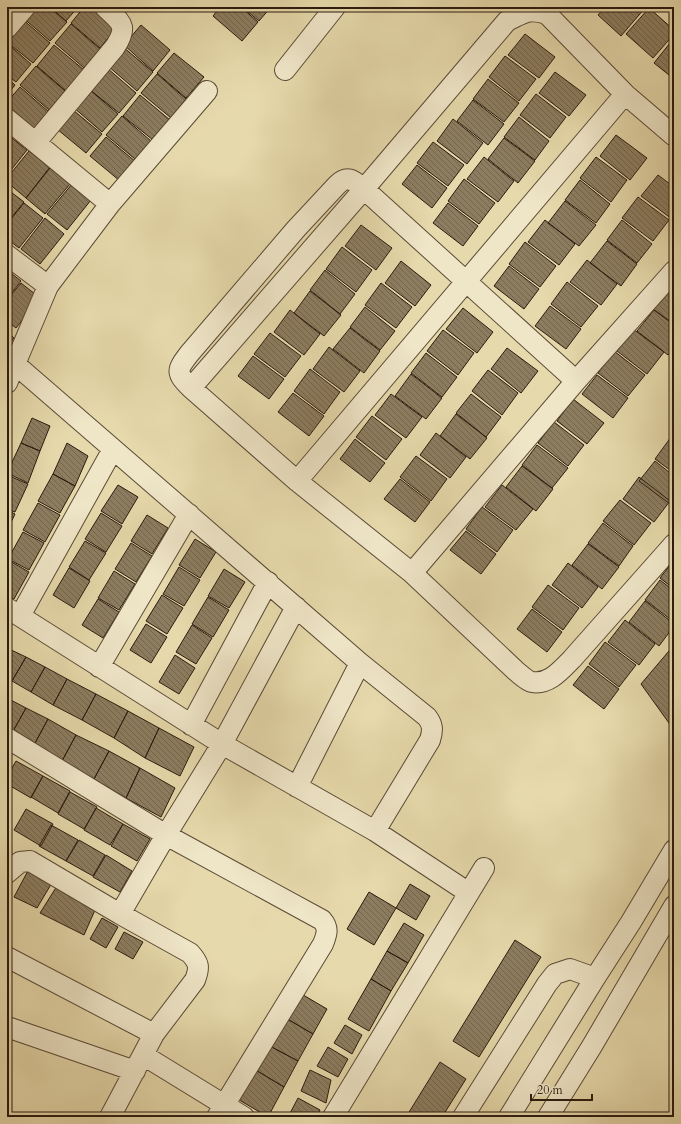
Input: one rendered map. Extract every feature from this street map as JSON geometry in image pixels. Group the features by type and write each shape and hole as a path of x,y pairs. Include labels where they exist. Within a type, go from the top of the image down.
{"street":[{"path":"7,28 25,7"},
{"path":"36,142 115,47 121,37 123,29 120,22 105,7"},
{"path":"285,70 335,7"},
{"path":"674,136 625,94 547,14 535,10 525,12 507,21 364,189 191,388 297,481 412,573 516,671 531,682 544,682 558,673 572,660 674,544"},
{"path":"7,383 48,286 110,204 208,91"},
{"path":"297,481 625,94"},
{"path":"7,119 110,204"},
{"path":"364,189 576,381"},
{"path":"7,255 48,286"},
{"path":"412,573 576,381 674,271"},
{"path":"15,364 360,663 427,717 432,724 430,740 375,831"},
{"path":"113,449 14,612 191,725 375,831 470,893"},
{"path":"99,667 189,514"},
{"path":"191,725 268,582"},
{"path":"120,914 166,835 222,744 296,607"},
{"path":"297,787 360,663"},
{"path":"7,738 166,835 322,920 326,925 327,929 324,944 221,1111"},
{"path":"509,1117 631,922 674,850"},
{"path":"7,873 20,862 30,861 190,953 197,961 198,971 195,980 154,1034 110,1117"},
{"path":"333,1117 484,868"},
{"path":"548,1117 592,1046 674,906"},
{"path":"7,957 154,1034"},
{"path":"463,1117 547,984 555,974 570,969 595,978"},
{"path":"7,1027 139,1063 221,1111 244,1117"}],"building":[{"path":"29,7 49,7 67,22 50,41 21,16"},
{"path":"50,7 78,7 66,21"},
{"path":"84,7 93,7 117,27 100,48 71,23"},
{"path":"220,7 241,7 258,22 242,41 213,16"},
{"path":"242,7 271,7 259,21"},
{"path":"605,7 645,8 621,36 598,15"},
{"path":"649,8 674,30 674,34 653,58 626,34"},
{"path":"21,18 50,43 33,63 7,42 7,34"},
{"path":"71,24 100,49 84,68 55,43"},
{"path":"141,25 170,50 153,71 124,45"},
{"path":"525,34 555,57 539,78 508,55"},
{"path":"674,38 674,79 654,63"},
{"path":"7,43 31,64 16,82 7,75"},
{"path":"54,45 84,70 66,91 37,66"},
{"path":"123,47 153,72 137,91 108,66"},
{"path":"174,53 204,77 186,98 157,73"},
{"path":"505,56 536,79 519,101 489,77"},
{"path":"36,66 65,91 49,110 20,85"},
{"path":"107,68 136,93 119,113 89,89"},
{"path":"555,72 586,95 569,116 539,93"},
{"path":"157,74 186,99 171,118 141,93"},
{"path":"7,78 15,85 7,95"},
{"path":"488,79 519,103 504,122 473,99"},
{"path":"20,87 49,112 33,131 7,109 7,102"},
{"path":"89,89 118,114 102,132 73,107"},
{"path":"536,94 566,117 550,138 520,115"},
{"path":"140,95 170,120 153,140 123,116"},
{"path":"473,100 504,124 488,145 457,121"},
{"path":"73,110 102,134 86,153 57,129"},
{"path":"122,116 151,141 135,159 106,135"},
{"path":"519,117 549,141 535,160 504,137"},
{"path":"453,119 483,143 467,164 437,141"},
{"path":"8,135 27,150 7,175 7,136"},
{"path":"616,135 647,158 630,180 600,156"},
{"path":"106,137 136,162 120,181 90,156"},
{"path":"504,138 535,161 518,183 488,159"},
{"path":"433,142 464,165 448,186 417,163"},
{"path":"29,151 50,167 26,198 7,182 7,178"},
{"path":"484,157 514,181 498,202 467,179"},
{"path":"596,157 627,180 611,202 580,178"},
{"path":"417,165 447,188 432,208 402,184"},
{"path":"50,168 70,184 45,214 26,198"},
{"path":"658,175 674,187 674,217 672,219 641,196"},
{"path":"464,179 495,203 479,224 448,201"},
{"path":"580,180 610,204 596,223 565,200"},
{"path":"72,184 91,200 67,230 47,214"},
{"path":"7,189 24,202 7,223"},
{"path":"638,197 669,220 653,241 622,218"},
{"path":"565,201 596,225 579,246 548,223"},
{"path":"24,203 43,218 19,248 7,239 7,224"},
{"path":"448,203 478,226 463,246 433,223"},
{"path":"45,218 64,234 40,264 21,249"},
{"path":"545,220 575,244 559,265 528,242"},
{"path":"622,220 652,244 637,263 607,240"},
{"path":"361,225 392,248 376,270 345,246"},
{"path":"607,241 637,264 621,286 590,263"},
{"path":"525,242 556,266 540,287 509,264"},
{"path":"342,247 372,270 356,292 326,269"},
{"path":"587,260 617,284 601,305 570,282"},
{"path":"401,261 431,285 415,306 385,283"},
{"path":"509,266 539,289 524,309 494,286"},
{"path":"7,270 21,281 7,299"},
{"path":"325,270 355,294 340,314 310,290"},
{"path":"567,282 598,306 581,327 551,304"},
{"path":"21,283 40,298 16,328 7,321 7,300"},
{"path":"381,283 412,307 396,328 365,305"},
{"path":"668,289 674,293 674,324 653,309"},
{"path":"310,291 341,315 324,336 294,313"},
{"path":"550,306 581,329 566,349 535,326"},
{"path":"365,307 395,331 380,350 350,327"},
{"path":"463,308 493,332 477,353 446,329"},
{"path":"290,310 320,334 304,355 274,332"},
{"path":"654,310 674,325 674,347 668,355 637,331"},
{"path":"350,328 380,351 364,373 333,349"},
{"path":"633,329 664,352 647,374 617,351"},
{"path":"443,330 474,353 458,375 427,351"},
{"path":"7,332 14,338 7,347"},
{"path":"270,333 301,356 285,377 254,354"},
{"path":"329,347 360,371 344,392 313,369"},
{"path":"507,348 538,371 521,393 491,369"},
{"path":"614,351 645,375 628,396 598,373"},
{"path":"426,353 457,377 442,397 411,373"},
{"path":"253,356 284,379 269,399 238,376"},
{"path":"310,369 340,392 324,414 294,391"},
{"path":"488,370 518,393 502,415 472,391"},
{"path":"411,374 442,398 426,419 395,396"},
{"path":"597,375 628,398 613,418 582,394"},
{"path":"293,393 324,416 309,436 278,412"},
{"path":"391,394 422,417 406,438 375,415"},
{"path":"471,394 501,417 486,437 456,413"},
{"path":"573,399 604,423 587,444 557,421"},
{"path":"456,414 487,438 470,459 440,436"},
{"path":"372,416 402,439 386,460 356,437"},
{"path":"32,418 50,426 40,451 21,443"},
{"path":"554,422 584,445 568,466 538,443"},
{"path":"436,433 466,457 450,478 420,455"},
{"path":"671,437 674,439 674,473 655,459"},
{"path":"355,439 385,463 370,482 340,459"},
{"path":"21,443 40,451 28,483 7,473"},
{"path":"67,443 88,456 75,486 53,474"},
{"path":"537,445 568,468 552,488 522,465"},
{"path":"416,456 447,479 431,501 400,477"},
{"path":"655,461 674,476 674,499 670,504 639,481"},
{"path":"522,466 553,489 536,511 506,487"},
{"path":"53,474 75,486 60,513 38,501"},
{"path":"7,475 28,484 15,512 7,509"},
{"path":"639,477 670,501 654,522 623,499"},
{"path":"400,479 430,502 415,522 384,499"},
{"path":"118,485 138,497 122,524 101,511"},
{"path":"502,485 533,509 516,530 485,507"},
{"path":"620,500 651,523 634,545 603,521"},
{"path":"38,503 60,515 45,542 23,530"},
{"path":"482,507 513,530 497,552 466,529"},
{"path":"7,510 15,514 7,531"},
{"path":"101,513 122,526 106,552 85,539"},
{"path":"147,515 168,528 152,554 131,541"},
{"path":"603,523 633,546 619,566 588,543"},
{"path":"466,531 496,554 481,574 450,550"},
{"path":"23,532 44,543 29,570 8,559"},
{"path":"195,539 216,552 200,578 179,565"},
{"path":"85,541 106,553 89,580 69,567"},
{"path":"131,543 152,556 136,582 115,569"},
{"path":"588,544 619,567 602,589 572,565"},
{"path":"8,560 29,572 14,599 7,596"},
{"path":"674,560 674,589 660,578"},
{"path":"568,563 598,587 582,608 552,585"},
{"path":"179,567 200,580 184,606 163,594"},
{"path":"69,568 90,581 74,608 53,595"},
{"path":"224,569 245,582 229,608 208,596"},
{"path":"114,571 135,584 119,610 98,598"},
{"path":"660,580 674,591 674,622 645,600"},
{"path":"548,585 579,608 563,630 532,607"},
{"path":"162,595 183,608 167,634 146,621"},
{"path":"208,597 229,610 213,637 192,624"},
{"path":"98,599 119,612 103,638 82,625"},
{"path":"645,601 674,624 659,646 629,622"},
{"path":"532,609 562,632 547,652 517,629"},
{"path":"625,620 655,644 639,665 608,642"},
{"path":"146,624 167,637 151,663 130,650"},
{"path":"192,625 212,638 196,664 176,652"},
{"path":"605,642 636,665 619,687 589,664"},
{"path":"674,645 674,730 641,684"},
{"path":"7,648 26,657 12,681 7,677"},
{"path":"175,655 195,668 179,694 159,682"},
{"path":"26,657 45,667 31,692 12,681"},
{"path":"588,666 619,689 604,709 573,685"},
{"path":"45,667 67,679 53,705 31,692"},
{"path":"67,679 96,694 82,720 53,705"},
{"path":"96,694 128,711 114,738 82,720"},
{"path":"7,698 26,708 12,733 7,730"},
{"path":"26,708 48,719 34,745 12,733"},
{"path":"128,711 159,728 145,758 114,738"},
{"path":"48,719 76,735 62,761 34,745"},
{"path":"159,728 194,747 180,776 145,758"},
{"path":"76,735 109,751 94,779 62,761"},
{"path":"109,751 140,768 126,798 94,779"},
{"path":"16,761 43,776 31,798 7,784 7,777"},
{"path":"140,768 175,788 161,817 126,798"},
{"path":"43,776 70,791 58,813 31,797"},
{"path":"70,792 97,807 84,829 58,814"},
{"path":"96,808 123,824 110,845 84,830"},
{"path":"26,809 53,824 41,846 14,830"},
{"path":"123,824 150,839 137,861 111,846"},
{"path":"51,825 78,840 66,861 39,846"},
{"path":"79,840 105,855 93,876 66,861"},
{"path":"106,855 132,871 120,892 93,877"},
{"path":"31,865 53,881 37,908 14,897"},
{"path":"410,884 430,896 416,920 396,908"},
{"path":"57,886 95,910 84,935 40,913"},
{"path":"369,892 396,908 374,945 347,929"},
{"path":"102,918 118,927 106,948 90,939"},
{"path":"404,923 424,935 408,963 387,951"},
{"path":"124,932 143,942 133,959 115,949"},
{"path":"515,940 541,957 479,1057 453,1041"},
{"path":"387,951 408,963 391,991 371,979"},
{"path":"371,979 391,991 369,1031 348,1019"},
{"path":"298,992 327,1009 313,1034 284,1017"},
{"path":"284,1017 313,1034 298,1061 268,1045"},
{"path":"345,1025 362,1035 352,1054 334,1043"},
{"path":"268,1045 298,1061 284,1087 254,1069"},
{"path":"328,1047 348,1059 338,1077 317,1066"},
{"path":"440,1062 466,1079 442,1117 406,1117"},
{"path":"254,1069 284,1087 268,1117 236,1098"},
{"path":"310,1070 331,1080 326,1103 301,1091"},
{"path":"298,1098 320,1110 317,1117 288,1117"}]}
